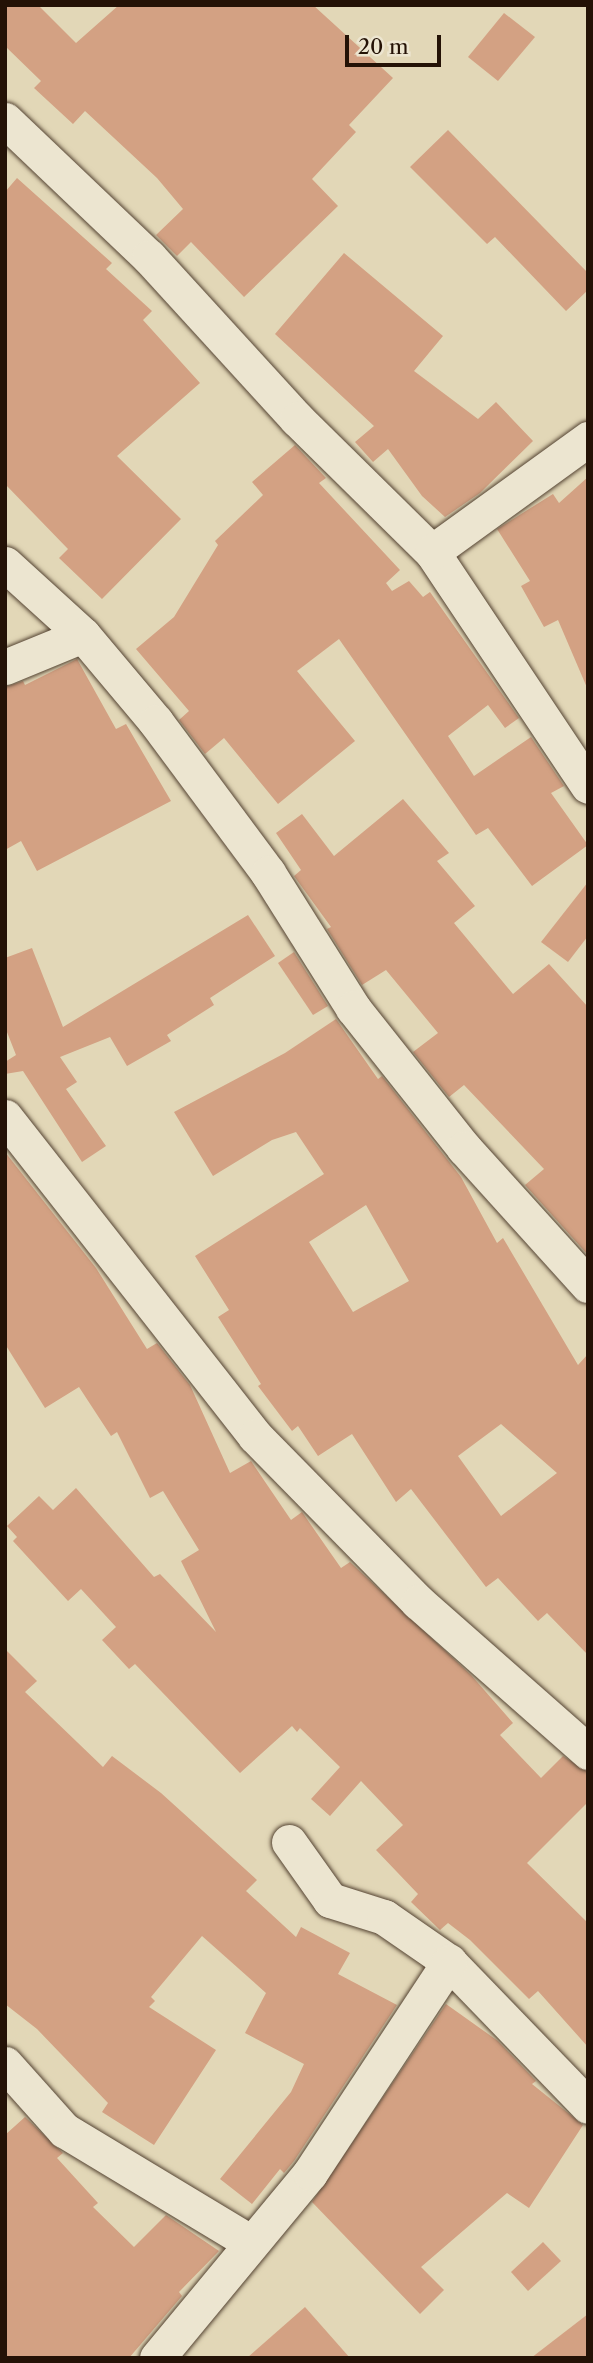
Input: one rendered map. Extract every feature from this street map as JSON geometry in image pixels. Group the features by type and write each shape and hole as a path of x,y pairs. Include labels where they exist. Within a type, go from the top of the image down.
{"street":[{"path":"5,120 149,257 297,419 432,552 588,786"},
{"path":"432,552 588,439"},
{"path":"5,564 83,635 156,722 268,873 353,1008 464,1148 588,1285"},
{"path":"5,667 83,635"},
{"path":"5,1117 255,1436 418,1602 588,1752"},
{"path":"289,1842 331,1900 384,1917 449,1962 588,2106"},
{"path":"157,2358 250,2242 310,2173 449,1962"},
{"path":"5,2064 64,2130 250,2242"}],"building":[{"path":"5,5 38,5 76,43 119,5 313,5 393,78 349,125 356,132 312,179 338,206 244,297 191,242 177,256 156,235 183,209 157,178 85,111 73,124 34,88 41,81 5,46"},
{"path":"504,13 535,37 498,81 468,57"},
{"path":"448,130 588,273 588,290 566,311 495,237 487,244 410,167"},
{"path":"17,178 112,263 106,269 152,311 143,320 200,383 117,456 181,519 102,599 59,558 68,549 5,484 5,192"},
{"path":"344,253 443,336 414,371 478,419 496,402 533,441 480,493 445,517 422,496 388,449 373,462 355,442 374,426 275,334"},
{"path":"295,445 326,478 319,483 400,570 386,583 392,591 409,581 423,597 430,592 519,718 505,728 488,705 448,736 474,776 531,737 564,786 551,793 588,845 532,886 488,828 476,835 339,639 297,671 355,741 278,804 224,738 205,754 179,720 189,711 136,649 174,617 218,545 215,541 263,495 252,482"},
{"path":"588,477 588,690 558,620 544,627 521,586 530,581 497,529 553,494 559,503"},
{"path":"77,659 116,729 126,724 171,801 37,871 21,841 5,850 5,687 23,681 25,685"},
{"path":"403,799 449,853 437,861 475,906 454,923 513,994 549,964 588,1007 588,1255 525,1185 544,1169 464,1085 449,1097 413,1052 438,1033 386,970 362,985 327,929 331,927 294,876 301,870 276,833 302,814 334,856"},
{"path":"588,882 588,936 568,962 541,942"},
{"path":"248,915 275,956 210,998 214,1005 167,1035 171,1041 127,1066 110,1037 60,1057 77,1082 66,1089 106,1146 82,1162 23,1071 5,1074 5,1062 16,1055 5,1027 5,958 32,948 63,1027"},
{"path":"294,952 328,1006 313,1015 278,963"},
{"path":"336,1019 378,1079 382,1076 461,1177 497,1243 503,1238 578,1365 588,1354 588,1655 547,1613 538,1621 498,1578 486,1587 411,1489 396,1502 352,1434 318,1456 298,1426 292,1431 258,1386 261,1384 218,1317 229,1310 195,1256 324,1174 296,1132 272,1140 213,1176 174,1112 285,1053","holes":["366,1205 409,1281 353,1312 309,1242","501,1424 557,1473 501,1516 458,1456"]},
{"path":"5,1152 96,1268 147,1349 157,1343 190,1385 230,1473 251,1461 291,1520 302,1512 341,1568 350,1562 471,1675 513,1723 500,1735 541,1778 563,1756 588,1772 588,1802 527,1863 588,1923 588,2047 538,1991 529,1999 470,1940 448,1923 440,1930 411,1902 418,1894 376,1850 403,1825 361,1781 330,1816 311,1799 340,1767 300,1728 297,1732 292,1726 240,1773 135,1664 129,1669 102,1640 116,1627 81,1589 68,1601 13,1541 17,1537 7,1526 39,1496 53,1510 76,1488 154,1577 160,1574 216,1632 181,1561 199,1550 163,1491 150,1498 117,1432 111,1436 79,1387 45,1408 5,1344"},
{"path":"5,1649 37,1681 25,1692 103,1767 112,1756 161,1793 257,1880 246,1891 296,1937 301,1927 350,1953 338,1974 397,2005 294,2161 284,2173 280,2169 252,2204 220,2179 291,2092 304,2064 245,2033 266,1993 202,1936 151,1997 155,2001 149,2007 216,2050 154,2145 102,2112 108,2103 37,2029 5,2004"},
{"path":"446,2004 498,2041 536,2081 532,2084 583,2125 529,2208 507,2193 421,2267 444,2290 420,2314 312,2202"},
{"path":"25,2117 63,2153 57,2158 98,2203 93,2207 134,2247 166,2215 219,2251 179,2292 182,2296 129,2358 5,2358 5,2135"},
{"path":"543,2242 561,2261 528,2291 511,2272"},
{"path":"305,2307 350,2358 247,2358"},
{"path":"588,2314 588,2358 531,2358"}]}
